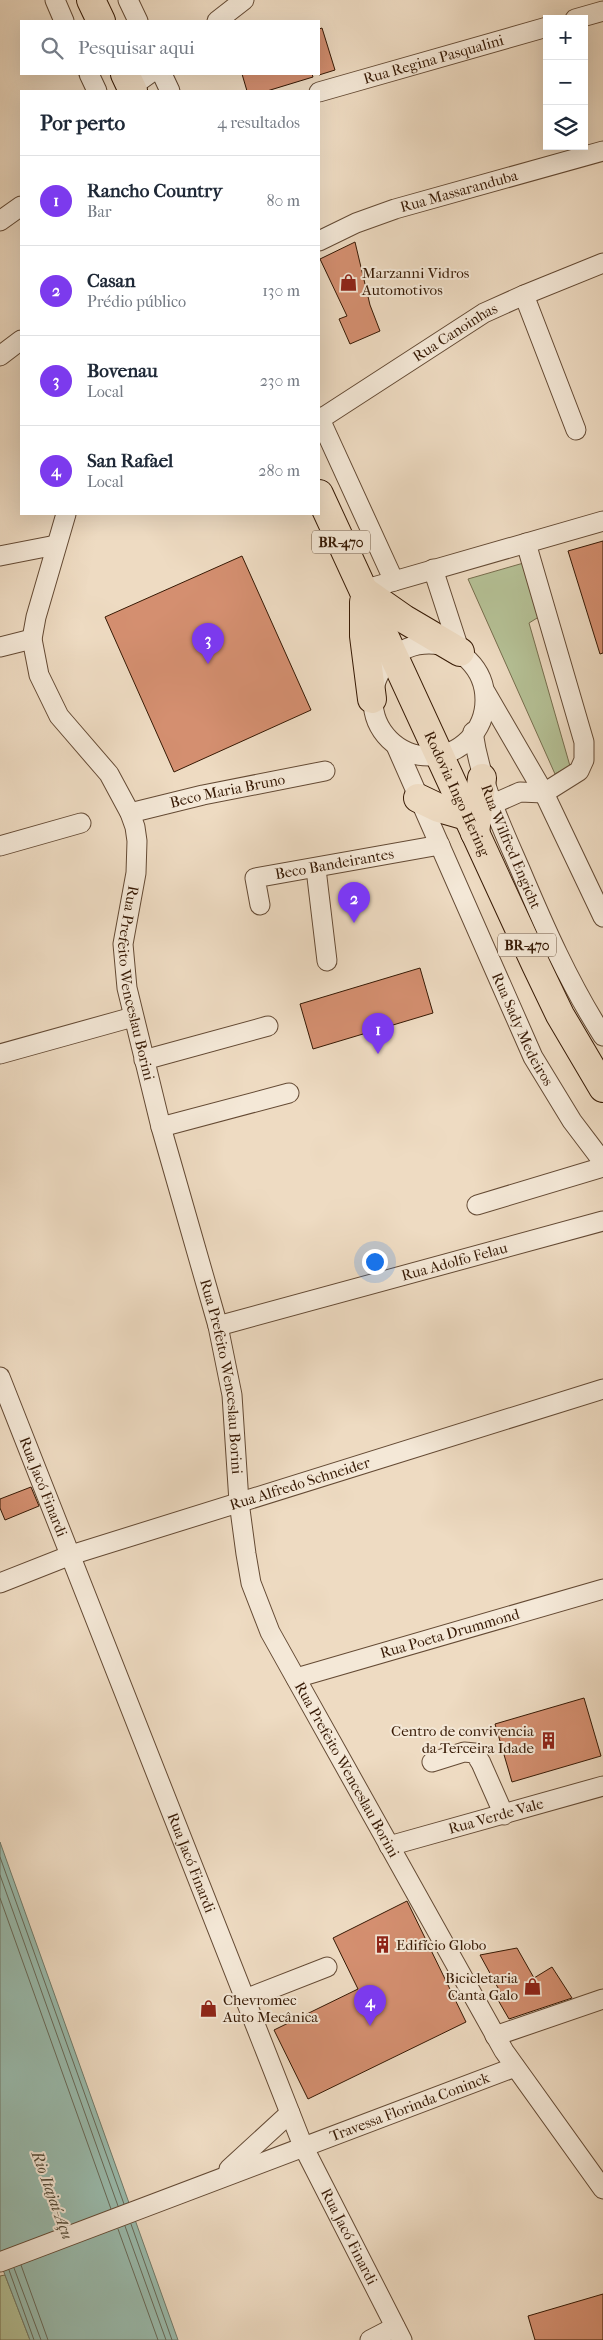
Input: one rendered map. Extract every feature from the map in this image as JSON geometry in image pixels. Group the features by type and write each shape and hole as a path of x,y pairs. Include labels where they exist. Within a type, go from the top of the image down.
{"highway":[{"path":"91,0 101,20"},
{"name":"Rodovia Ingo Hering","path":"320,496 440,756 478,816 560,1015 603,1088"},
{"path":"363,590 404,619 460,652"},
{"path":"363,590 364,636 372,699"},
{"path":"418,798 439,808 478,816 482,778"}],"street":[{"path":"55,0 64,20"},
{"path":"128,0 138,20"},
{"path":"218,20 244,0"},
{"path":"588,15 603,11"},
{"name":"Rua Regina Pasqualini","path":"320,92 543,28"},
{"path":"89,75 97,90"},
{"path":"162,75 170,90"},
{"name":"Rua Massaranduba","path":"320,241 356,223 395,209 603,151"},
{"path":"0,221 20,207"},
{"name":"Rua Canoinhas","path":"320,417 484,313 603,263"},
{"path":"524,295 576,430"},
{"path":"0,356 20,341"},
{"path":"320,420 394,581"},
{"name":"Rua Prefeito Wenceslau Borini","path":"66,515 36,617 32,639 39,674 59,716 109,774 130,813 135,827 138,854 123,944 124,966 133,1017 161,1127 218,1326 234,1413 239,1502 251,1583 270,1632 495,2036 515,2067 603,2189"},
{"path":"363,590 603,521"},
{"path":"478,816 520,792 544,794 578,771 584,760 584,742 526,543"},
{"path":"0,556 56,545"},
{"path":"433,570 460,652"},
{"path":"0,647 32,639"},
{"path":"486,694 483,710 473,732 456,748 440,756 418,756 397,748 378,726 372,699 378,675 394,656 414,645 438,644 460,652 478,670 486,694 544,794 603,917"},
{"name":"Rua Wilfred Engicht","path":"473,732 482,778"},
{"name":"Rua Sady Medeiros","path":"397,748 533,1057 572,1122 603,1162"},
{"name":"Beco Maria Bruno","path":"130,813 203,795 325,771"},
{"name":"Rua Wilfred Engicht","path":"478,816 548,934 574,988 603,1036"},
{"path":"0,846 81,823"},
{"name":"Beco Bandeirantes","path":"260,905 255,878 316,869 440,845"},
{"path":"316,869 327,961"},
{"path":"0,1054 133,1017"},
{"path":"144,1060 268,1026"},
{"path":"161,1127 289,1093"},
{"path":"477,1205 603,1167"},
{"name":"Rua Adolfo Felau","path":"218,1326 603,1221"},
{"name":"Rua Jacó Finardi","path":"0,1377 303,2146 398,2333"},
{"name":"Rua Alfredo Schneider","path":"0,1584 70,1555 603,1389"},
{"name":"Rua Poeta Drummond","path":"296,1678 603,1589"},
{"path":"432,1762 464,1752 475,1754 481,1763 504,1815"},
{"name":"Rua Verde Vale","path":"389,1846 603,1786"},
{"path":"245,1999 328,1967"},
{"path":"495,2036 603,1999"},
{"name":"Travessa Florinda Coninck","path":"0,2262 515,2067"},
{"path":"219,2178 290,2114"},
{"path":"370,2340 398,2333"}],"shaded area":[{"path":"527,562 542,615 529,623 570,766 555,774 468,579"},
{"path":"5,2275 30,2340 0,2340 0,2276"}],"water":[{"name":"Rio Itajaí-Açu","path":"0,1842 178,2340 30,2340 0,2262"}],"building":[{"path":"322,28 335,70 320,75 320,29"},
{"path":"242,75 312,75 313,77 270,90 247,90"},
{"name":"Marzanni Vidros Automotivos","path":"355,242 370,305 380,331 350,344 339,319 347,316 320,259"},
{"path":"603,541 603,653 600,654 568,551"},
{"path":"242,556 311,710 174,772 105,617"},
{"path":"420,968 433,1013 313,1049 300,1004"},
{"path":"31,1487 39,1506 5,1520 0,1508 0,1499"},
{"name":"Centro de convivencia da Terceira Idade","path":"584,1698 601,1756 512,1782 495,1724"},
{"path":"407,1901 466,2022 308,2099 274,2030 358,1989 333,1938"},
{"name":"Bicicletaria Canta Galo","path":"517,1948 534,1978 552,1967 572,1998 509,2019 498,2000 503,1997 480,1955"},
{"path":"603,2294 603,2340 535,2340 528,2316"}],"place":[{"name":"Marzanni Vidros Automotivos","path":"348,282"},
{"name":"Bovenau","path":"208,664"},
{"name":"Casan","path":"354,923"},
{"name":"Rancho Country","path":"378,1054"},
{"name":"Centro de convivencia da Terceira Idade","path":"548,1740"},
{"name":"Edifício Globo","path":"382,1945"},
{"name":"Bicicletaria Canta Galo","path":"532,1987"},
{"name":"Chevromec Auto Mecânica","path":"209,2009"},
{"name":"San Rafael","path":"370,2026"}]}
